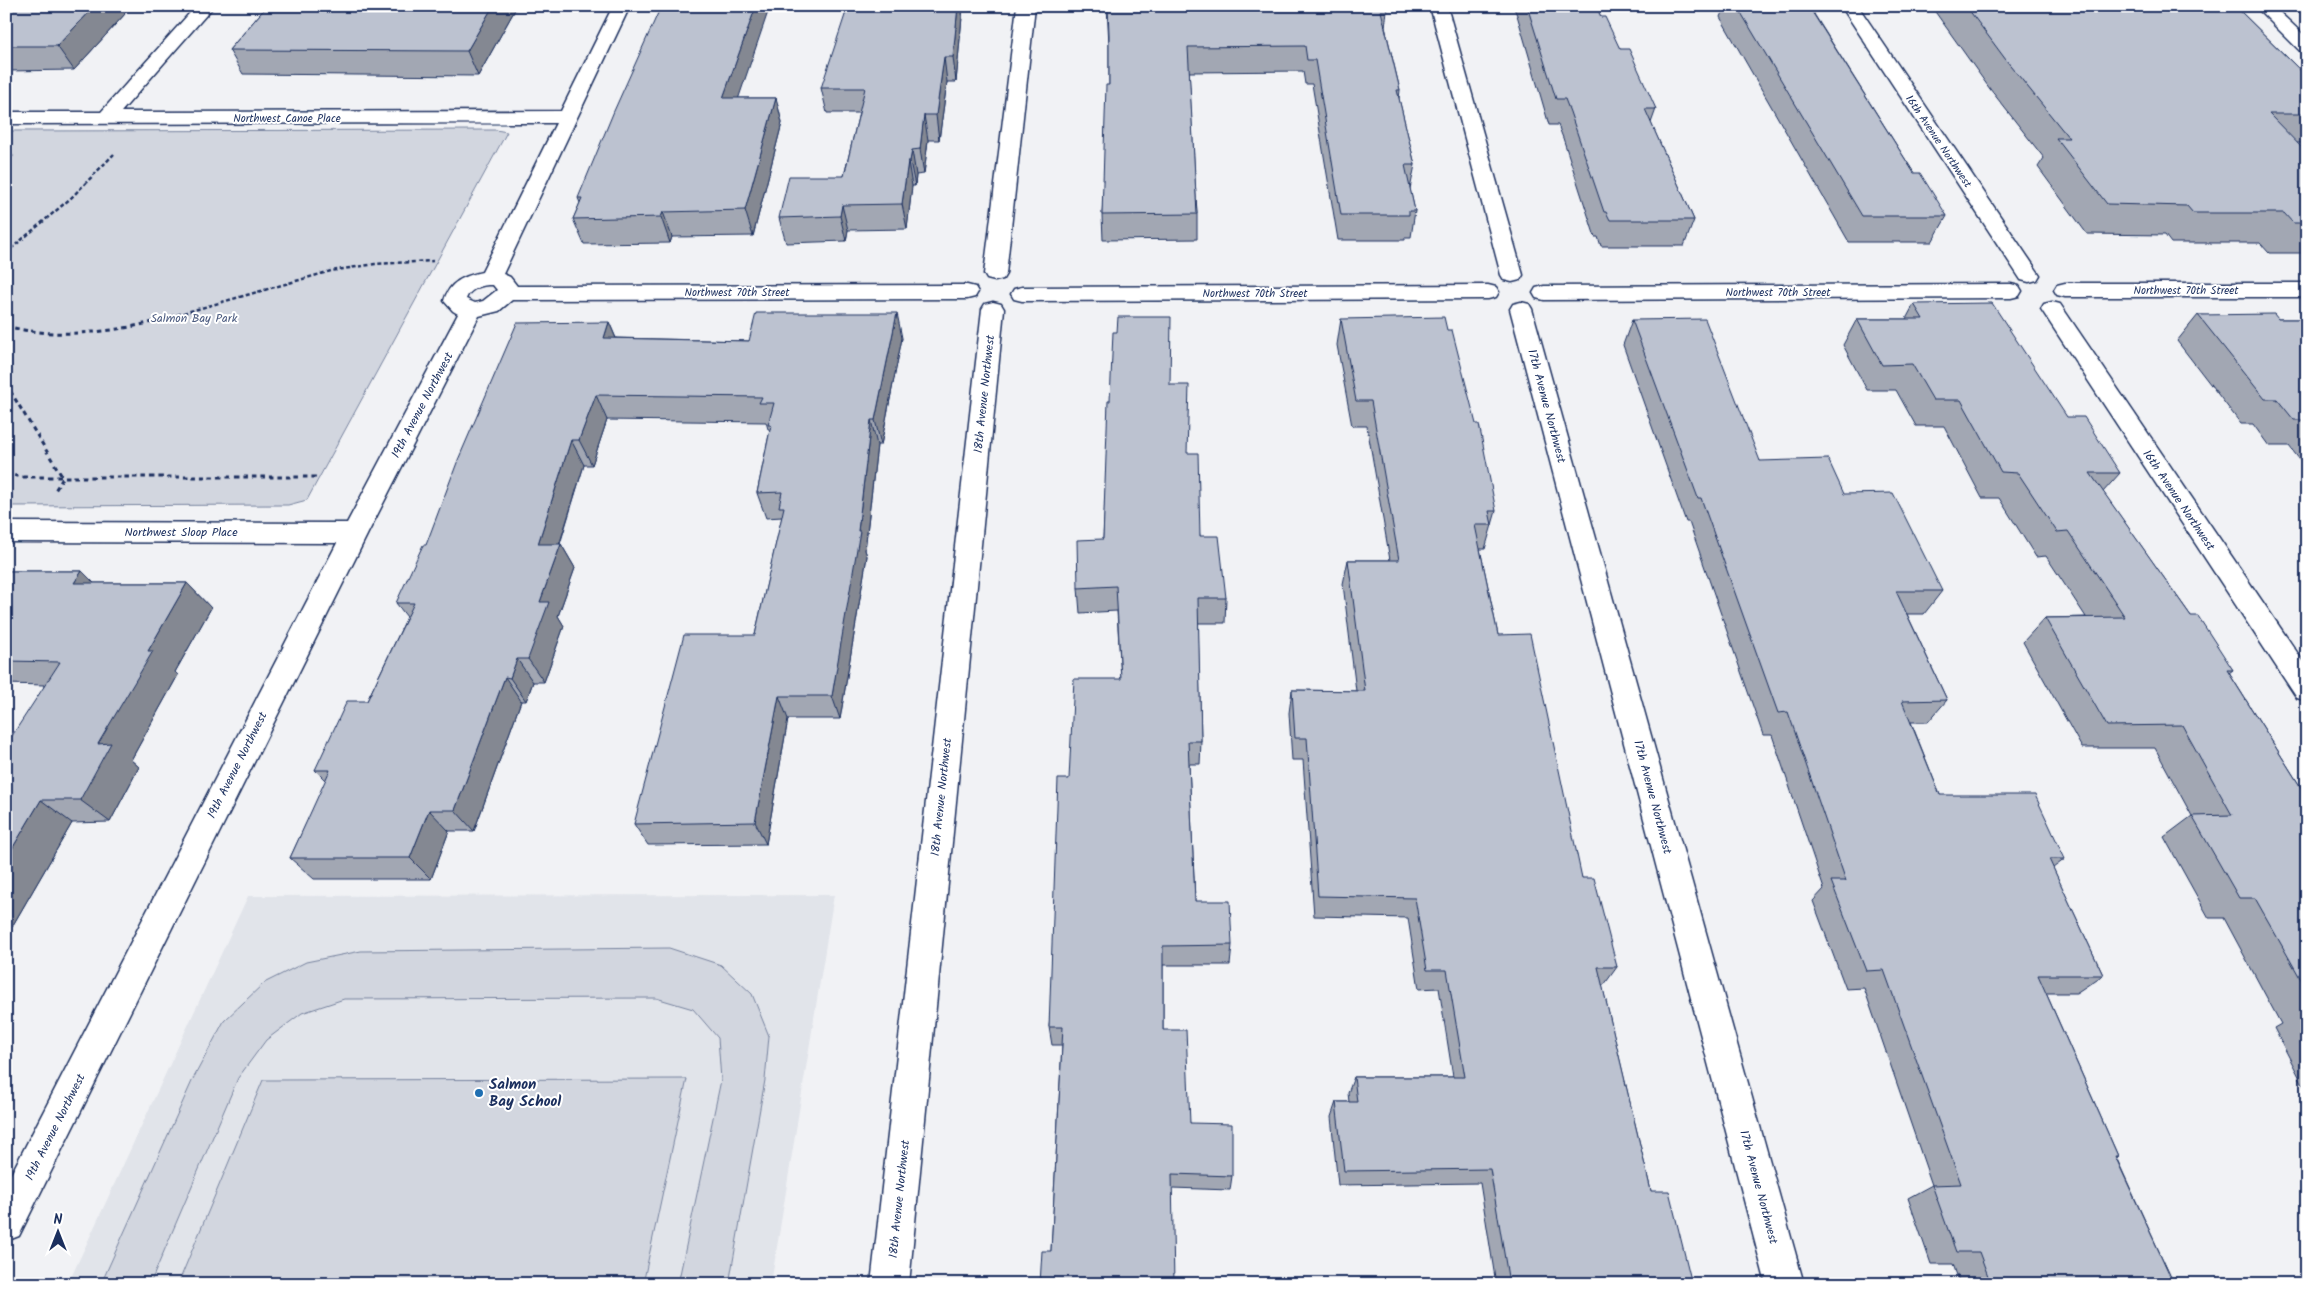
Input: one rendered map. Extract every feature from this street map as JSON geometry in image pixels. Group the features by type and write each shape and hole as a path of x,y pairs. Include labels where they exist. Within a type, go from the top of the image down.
{"street":[{"path":"106,118 206,6"},
{"path":"490,278 622,6"},
{"path":"995,274 1026,6"},
{"path":"1438,6 1512,275"},
{"name":"16th Avenue Northwest","path":"1849,6 2029,275"},
{"path":"2263,6 2307,48"},
{"name":"Northwest Canoe Place","path":"6,118 568,117"},
{"path":"995,274 1011,276 1017,280 1022,284 1022,294 1012,305 993,309 975,305 970,300 967,292 972,283 978,278 995,274"},
{"path":"1488,292 1488,284 1492,279 1518,275 1535,281 1532,301"},
{"path":"2011,291 2010,284 2017,276 2046,277 2059,300"},
{"path":"490,278 502,281 506,285 506,293 493,305 472,309 458,304 455,300 458,291 470,282 490,278"},
{"name":"Northwest 70th Street","path":"1022,294 1488,292 1492,300 1499,304 1532,301 2011,291 2028,304 2059,300 2307,290"},
{"name":"Northwest 70th Street","path":"506,293 967,292"},
{"name":"16th Avenue Northwest","path":"2059,300 2307,690"},
{"name":"17th Avenue Northwest","path":"1532,301 1785,1284"},
{"name":"19th Avenue Northwest","path":"6,1223 355,533 472,309"},
{"name":"18th Avenue Northwest","path":"890,1284 993,309"},
{"name":"Northwest Sloop Place","path":"6,532 355,533"}],"path":[{"path":"6,253 20,239 64,204 115,154"},
{"path":"6,326 18,329 72,333 122,329 233,300 317,274 364,264 437,261"},
{"path":"6,384 63,478"},
{"path":"6,472 20,478 320,478"}],"shaded area":[{"name":"Salmon Bay School","path":"834,895 771,1284 68,1284 248,896"}],"green space":[{"name":"Salmon Bay Park","path":"496,130 507,132 307,500 288,505 6,506 6,131"},
{"path":"669,948 721,965 752,994 769,1036 765,1080 729,1284 678,1284 721,1080 718,1038 693,1009 656,998 344,999 302,1013 266,1040 238,1078 150,1284 101,1284 193,1079 224,1021 264,983 306,962 361,951"},
{"path":"687,1079 643,1284 178,1284 263,1080"}],"building":[{"path":"6,6 95,6 57,46 6,46"},
{"path":"267,6 493,6 467,51 229,50"},
{"path":"661,6 756,6 723,98 776,98 745,210 663,212 661,217 573,219 582,198 578,198"},
{"path":"848,6 958,6 953,57 944,57 936,115 924,115 920,149 912,150 910,161 908,161 902,204 842,205 840,216 779,218 789,176 844,176 865,88 821,88"},
{"path":"1108,6 1386,6 1387,11 1381,11 1400,90 1397,90 1415,165 1405,165 1415,211 1409,211 1409,215 1341,215 1315,60 1307,60 1305,46 1188,47 1197,214 1102,215 1106,85 1109,85"},
{"path":"1527,6 1596,6 1601,17 1605,17 1620,49 1629,49 1656,109 1645,109 1694,220 1610,220 1606,212 1604,212 1565,99 1556,99"},
{"path":"1737,6 1817,6 1809,7 1914,173 1920,173 1947,216 1862,216"},
{"path":"1966,6 2235,6 2307,77 2307,114 2269,114 2307,153 2307,223 2293,223 2284,213 2193,213 2187,206 2107,204 2056,138 2069,138 2006,60"},
{"path":"1992,303 2067,417 2084,417 2120,473 2090,473 2191,616 2198,616 2233,670 2227,670 2307,797 2307,990 2255,898 2239,898 2192,816 2232,815 2182,725 2107,726 2045,618 2125,617 2068,531 2057,532 2018,473 2001,472 1961,400 1933,400 1912,364 1882,365 1857,319 1923,319 1914,304"},
{"path":"756,313 897,313 875,420 871,420 858,531 860,531 832,696 779,696 755,822 634,824 684,635 755,635 784,507 779,507 782,492 757,493 771,425 768,425 774,403 759,403 762,397 596,395 579,440 571,440 538,544 561,544 540,602 549,602 528,659 517,659 510,678 505,677 455,810 429,810 410,858 290,858 330,770 315,770 347,701 367,701 414,603 396,603 423,545 426,545 458,460 517,323 609,322 604,338 749,341"},
{"path":"2274,314 2278,319 2307,319 2307,420 2294,420 2277,399 2265,399 2198,315"},
{"path":"1118,317 1171,317 1170,385 1189,385 1187,453 1198,453 1200,536 1219,536 1226,598 1198,598 1201,741 1188,741 1195,901 1230,901 1232,945 1163,946 1163,1030 1186,1030 1190,1123 1232,1124 1232,1176 1172,1174 1174,1284 1040,1284 1042,1251 1051,1251 1063,1027 1049,1027 1058,779 1069,779 1074,679 1121,679 1116,586 1078,588 1077,540 1103,539 1108,401 1110,401 1113,332 1117,332"},
{"path":"1444,317 1447,330 1452,330 1476,424 1479,424 1496,511 1489,511 1492,525 1475,525 1498,635 1530,634 1582,878 1594,878 1617,967 1598,967 1651,1191 1669,1191 1692,1284 1509,1283 1490,1169 1344,1171 1336,1102 1357,1102 1354,1077 1465,1077 1447,970 1427,970 1415,898 1318,896 1307,738 1295,738 1292,690 1365,691 1348,560 1399,560 1371,401 1356,401 1341,319"},
{"path":"1705,319 1760,461 1828,459 1844,494 1893,493 1942,591 1896,591 1947,700 1902,701 1940,795 2035,795 2065,859 2049,859 2103,975 2038,975 2118,1156 2115,1156 2174,1284 1991,1284 1979,1252 1956,1252 1932,1185 1961,1184 1884,970 1866,971 1831,881 1846,881 1788,712 1778,713 1701,498 1698,498 1632,320"},
{"path":"6,571 82,571 74,583 187,583 148,651 153,651 98,744 111,743 80,800 41,800 6,859 6,745 60,662 6,661"}],"place":[{"name":"Salmon Bay School","path":"479,1093"}]}
